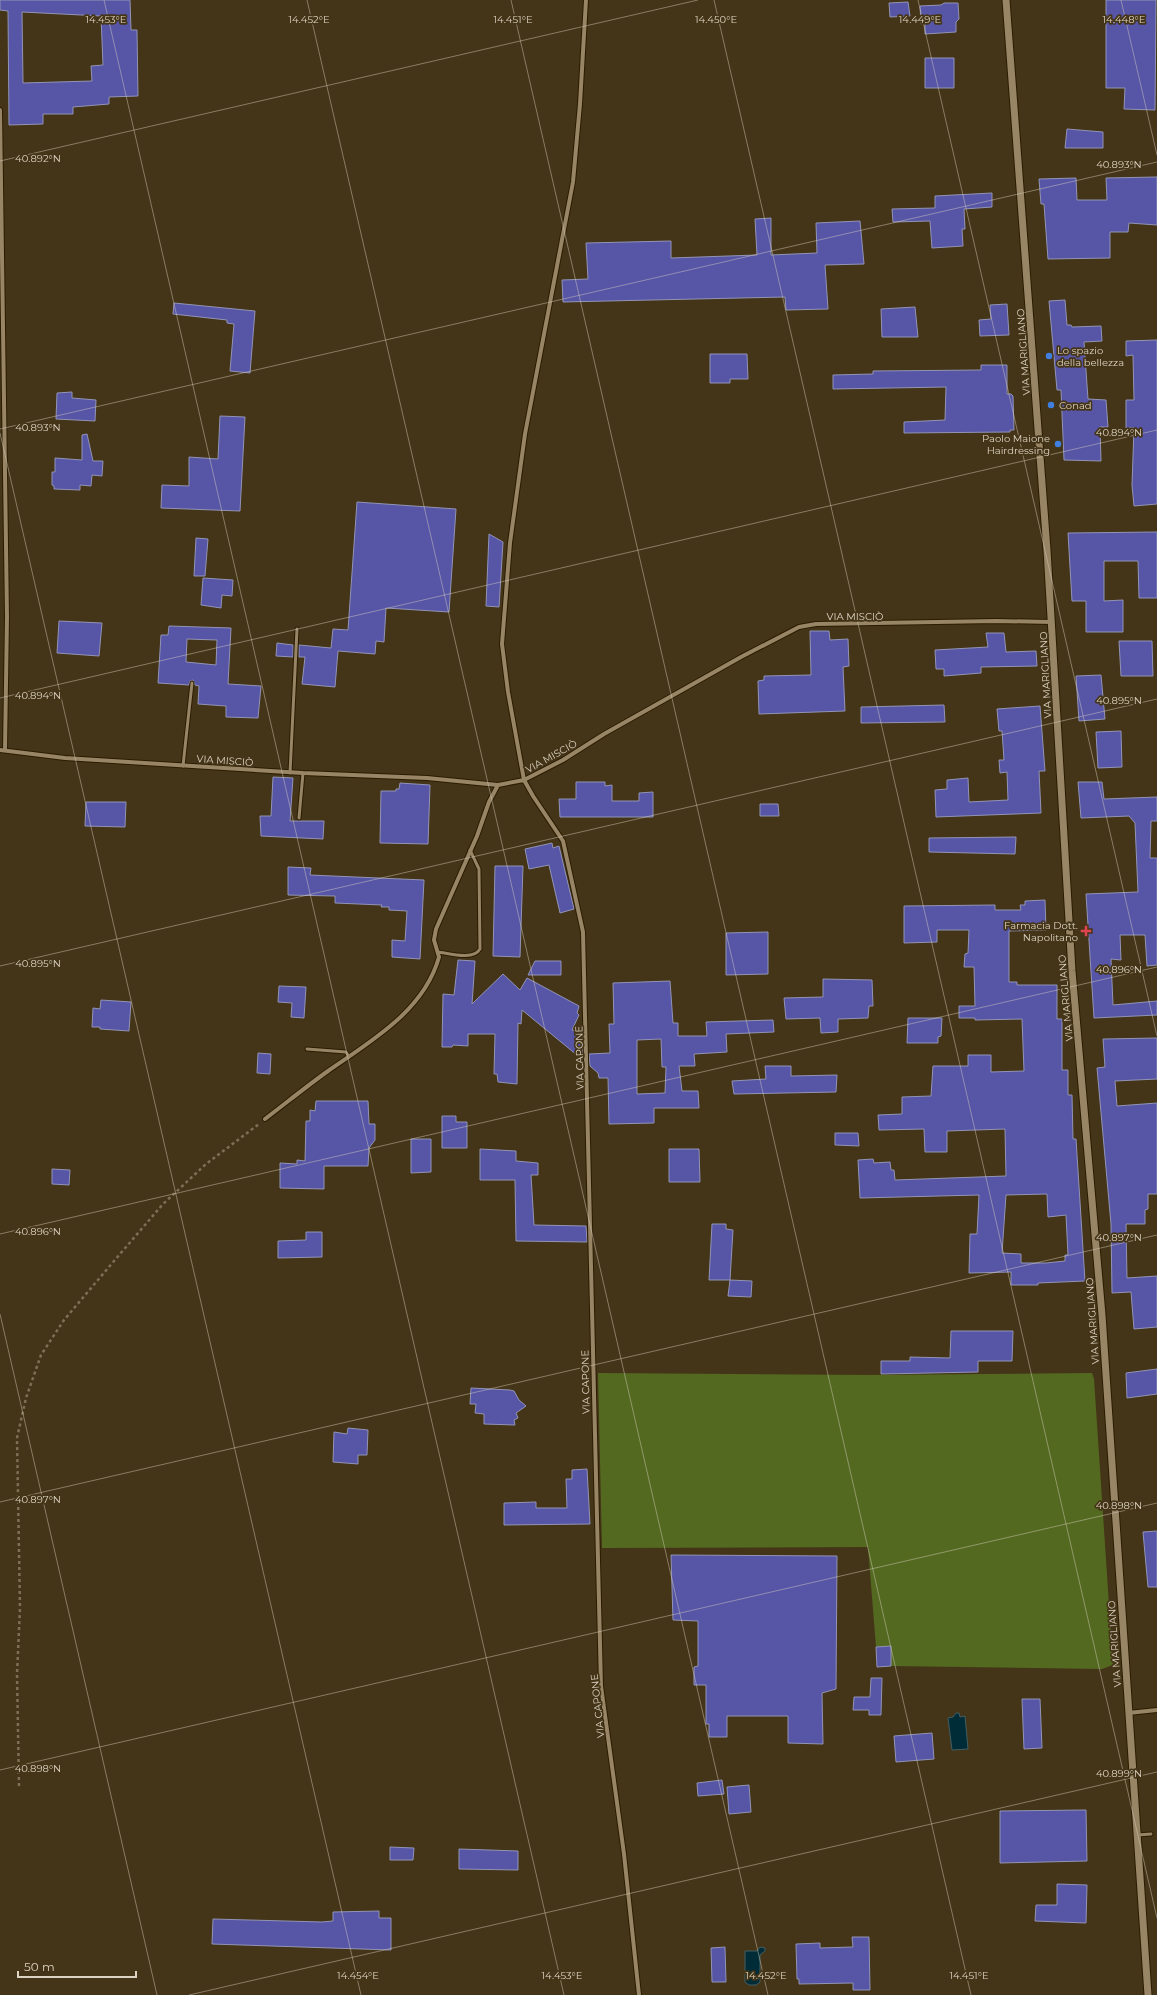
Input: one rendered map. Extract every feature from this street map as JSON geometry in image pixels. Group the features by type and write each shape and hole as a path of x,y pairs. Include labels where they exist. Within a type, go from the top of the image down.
{"street":[{"name":"VIA CAPONE","path":"586,0 580,104 573,182 525,434 510,543 502,644 508,692 524,780 532,796 563,841 583,932 601,1686 624,1854 639,1995"},
{"name":"VIA MARIGLIANO","path":"1006,0 1052,622 1072,971 1102,1315 1148,1995"},
{"path":"0,110 7,617 5,750"},
{"name":"VIA MISCIÒ","path":"0,750 44,756 183,766 303,774 427,778 498,785 524,780 563,760 604,734 741,657 799,627 816,624 996,621 1052,622"},
{"path":"265,1119 328,1071 397,1022 422,992 437,963 438,952 434,940 436,929 489,802 498,785"},
{"path":"1128,1713 1157,1710"}],"lane":[{"path":"290,772 297,629"},
{"path":"183,766 192,683"},
{"path":"299,818 303,774"},
{"path":"438,952 468,955 474,954 480,950 479,869 470,850"},
{"path":"307,1049 346,1052 349,1057"},
{"path":"1137,1835 1151,1834"}],"path":[{"path":"19,1786 17,1674 20,1608 17,1438 26,1398 41,1355 64,1320 163,1204 206,1164 265,1119"}],"green space":[{"path":"598,1373 870,1375 1092,1373 1094,1379 1113,1665 1102,1669 891,1666 891,1646 876,1647 868,1547 602,1548"}],"water":[{"path":"956,1713 959,1713 960,1717 965,1716 968,1749 952,1750 948,1718 953,1717"},
{"path":"760,1947 765,1948 765,1951 760,1955 760,1982 756,1985 749,1985 745,1982 745,1951 757,1951"}],"building":[{"path":"0,0 130,0 131,30 137,30 138,96 109,97 109,104 73,107 73,114 43,114 43,124 9,125 8,11 0,10","holes":["22,12 101,16 103,65 91,66 92,81 23,83"]},
{"path":"1106,0 1156,0 1155,110 1124,109 1125,88 1106,88"},
{"path":"908,2 910,16 890,17 889,3"},
{"path":"944,3 958,3 959,19 956,22 956,32 925,34 925,23 921,24 920,6 941,5"},
{"path":"925,58 954,58 954,88 925,88"},
{"path":"1067,129 1103,132 1103,148 1065,148"},
{"path":"1157,177 1157,225 1129,223 1128,232 1110,232 1110,258 1048,259 1044,204 1041,204 1039,179 1076,178 1077,200 1107,200 1106,178"},
{"path":"992,193 992,207 964,209 965,229 962,229 963,246 932,248 930,221 893,222 892,209 935,208 935,196"},
{"path":"771,218 771,255 817,253 816,223 860,221 864,264 825,265 828,309 786,310 785,297 563,302 562,280 588,279 586,243 671,241 671,258 757,255 755,219"},
{"path":"1065,300 1067,325 1071,325 1072,327 1101,326 1102,341 1084,342 1088,399 1106,400 1108,427 1100,427 1101,461 1064,460 1061,390 1057,390 1049,301"},
{"path":"174,303 255,311 250,373 230,371 234,324 227,323 227,320 173,314"},
{"path":"1007,304 1009,335 980,336 979,320 991,319 990,305"},
{"path":"915,307 918,337 882,337 881,309"},
{"path":"1157,340 1157,504 1134,506 1132,485 1134,428 1126,428 1126,400 1134,400 1133,355 1126,356 1126,341"},
{"path":"710,354 747,354 748,379 730,379 730,383 710,383"},
{"path":"981,365 1007,365 1007,394 1011,394 1013,396 1014,430 1010,430 1010,432 904,433 904,422 945,420 946,387 833,389 833,375 873,374 873,371 981,370"},
{"path":"72,392 72,398 96,400 95,421 56,419 57,393"},
{"path":"220,416 245,417 240,511 161,508 162,485 189,486 189,457 218,459"},
{"path":"87,434 93,461 103,461 102,476 92,475 91,486 80,485 80,490 54,489 54,486 52,485 52,472 55,472 55,458 82,460 82,435"},
{"path":"357,502 456,509 449,612 386,608 384,642 376,641 375,654 338,651 335,687 302,684 305,657 299,657 299,645 331,648 333,629 348,630"},
{"path":"1157,532 1157,598 1139,598 1138,561 1104,561 1104,601 1123,600 1123,632 1086,632 1086,601 1072,601 1068,533"},
{"path":"489,534 503,542 499,607 486,606"},
{"path":"196,538 208,539 205,576 194,576"},
{"path":"203,578 233,580 232,596 222,595 221,608 201,605"},
{"path":"59,621 102,623 99,656 57,653"},
{"path":"169,626 231,628 228,684 261,686 258,718 226,717 226,706 198,704 199,686 195,685 193,680 190,681 189,685 158,683 161,635 168,635","holes":["187,639 217,640 216,665 186,662"]},
{"path":"810,631 829,631 830,640 848,639 849,666 843,667 845,711 759,714 758,681 764,680 764,676 811,675"},
{"path":"986,633 1004,633 1006,652 1036,651 1037,666 981,667 981,673 944,676 944,669 936,669 935,650 988,647"},
{"path":"1119,641 1152,641 1153,676 1121,676"},
{"path":"277,643 293,645 293,657 276,656"},
{"path":"1101,675 1105,719 1079,721 1076,676"},
{"path":"944,705 945,722 861,723 861,707"},
{"path":"1040,706 1045,771 1039,771 1041,813 936,817 935,790 947,789 947,780 968,778 969,802 1008,800 1007,772 1000,773 999,760 1004,760 1002,731 999,731 997,709"},
{"path":"1121,731 1122,767 1098,768 1096,732"},
{"path":"273,777 293,778 290,821 324,821 323,839 261,836 260,816 271,816"},
{"path":"576,782 605,782 605,786 612,785 612,801 639,801 639,793 653,792 653,817 560,817 559,799 576,799"},
{"path":"1078,782 1102,782 1104,799 1157,797 1157,821 1151,821 1150,858 1157,858 1157,965 1147,966 1145,935 1120,935 1121,960 1111,959 1113,1005 1157,1001 1157,1015 1094,1018 1086,894 1138,892 1135,823 1129,816 1081,818"},
{"path":"400,783 430,785 428,844 380,843 381,791 396,791 396,789 399,789"},
{"path":"86,802 126,802 125,827 85,826"},
{"path":"760,804 778,804 779,816 760,816"},
{"path":"1016,837 1015,854 929,852 929,838"},
{"path":"552,843 553,848 559,846 574,909 560,913 549,865 529,869 525,849"},
{"path":"495,866 523,866 520,957 493,956"},
{"path":"288,867 311,868 310,875 424,880 420,959 392,957 392,940 405,941 407,911 389,910 389,907 381,907 382,905 335,903 335,896 288,895"},
{"path":"1045,900 1046,930 1009,931 1009,982 1017,982 1017,985 1057,985 1057,1019 1062,1019 1062,1070 1068,1070 1068,1095 1072,1095 1073,1139 1076,1139 1085,1281 1038,1283 1038,1285 1011,1285 1011,1272 969,1273 970,1234 977,1234 979,1195 860,1198 858,1160 873,1159 874,1163 890,1162 891,1170 894,1170 895,1180 1006,1176 1005,1129 947,1131 947,1152 925,1152 924,1129 879,1130 878,1115 902,1114 902,1097 931,1096 933,1066 968,1066 968,1055 991,1055 991,1072 1024,1071 1022,1019 975,1020 975,1018 959,1018 959,1006 975,1006 974,967 964,967 965,954 968,953 969,930 937,930 937,942 904,943 904,906 995,905 995,910 1021,910 1020,905 1025,905 1025,901","holes":["1047,1194 1048,1217 1066,1215 1068,1255 1065,1255 1065,1261 1021,1263 1021,1254 1002,1253 1006,1195"]},
{"path":"768,932 768,974 726,975 726,933"},
{"path":"458,960 475,961 472,1004 503,974 520,990 527,978 579,1006 577,1013 579,1015 572,1030 582,1033 583,1060 522,1010 521,1024 518,1023 517,1084 498,1082 497,1074 494,1074 495,1034 468,1034 468,1046 453,1045 452,1047 442,1047 443,994 454,995"},
{"path":"535,961 561,961 561,975 528,975"},
{"path":"823,979 872,980 873,1006 869,1006 868,1018 838,1019 838,1032 821,1033 820,1018 786,1019 784,998 823,997"},
{"path":"670,981 673,1023 678,1023 678,1036 707,1036 706,1022 773,1020 774,1032 726,1034 727,1052 694,1054 695,1066 679,1066 682,1091 698,1091 699,1108 654,1108 654,1123 609,1124 608,1078 599,1078 598,1073 590,1066 589,1054 610,1053 609,1024 614,1024 613,983","holes":["661,1039 662,1067 666,1067 665,1093 637,1094 637,1040"]},
{"path":"279,986 306,987 304,1018 291,1017 292,1003 278,1002"},
{"path":"101,1000 131,1002 129,1031 92,1027 93,1008 100,1009"},
{"path":"908,1018 942,1018 941,1036 938,1037 938,1043 907,1043"},
{"path":"1157,1038 1157,1079 1115,1081 1117,1106 1157,1103 1157,1194 1148,1194 1148,1209 1145,1210 1145,1224 1126,1224 1127,1278 1157,1276 1157,1327 1134,1329 1131,1292 1112,1293 1111,1224 1097,1068 1105,1067 1103,1039"},
{"path":"258,1053 271,1054 270,1074 257,1073"},
{"path":"765,1066 791,1066 791,1076 837,1075 836,1092 734,1094 732,1081 766,1079"},
{"path":"316,1101 368,1101 369,1124 375,1124 375,1140 369,1148 368,1166 324,1166 324,1189 280,1188 280,1163 297,1164 297,1160 305,1161 306,1121 310,1121 310,1110 315,1111"},
{"path":"442,1116 456,1116 456,1122 467,1122 467,1148 442,1148"},
{"path":"835,1133 858,1133 859,1146 835,1145"},
{"path":"411,1139 431,1139 431,1172 411,1173"},
{"path":"480,1149 516,1151 516,1161 538,1163 538,1175 531,1175 534,1225 586,1226 587,1242 516,1241 515,1180 480,1180"},
{"path":"669,1149 699,1149 700,1182 669,1182"},
{"path":"52,1169 70,1170 69,1185 52,1184"},
{"path":"712,1224 726,1224 726,1229 733,1230 730,1280 709,1280"},
{"path":"306,1232 322,1232 322,1257 278,1258 278,1241 306,1240"},
{"path":"730,1280 752,1281 751,1297 728,1296"},
{"path":"951,1331 1013,1331 1012,1361 978,1361 978,1372 881,1374 881,1361 910,1361 910,1357 950,1358"},
{"path":"1157,1369 1157,1394 1127,1398 1126,1373"},
{"path":"471,1388 514,1391 519,1400 526,1406 516,1413 518,1418 514,1420 515,1425 484,1424 484,1414 475,1413 476,1404 470,1404"},
{"path":"348,1428 368,1430 367,1455 358,1455 358,1464 333,1462 334,1432 347,1434"},
{"path":"587,1469 590,1524 504,1525 504,1503 536,1502 536,1508 567,1508 566,1479 572,1479 572,1470"},
{"path":"1157,1531 1157,1587 1148,1587 1143,1532"},
{"path":"671,1555 837,1556 836,1689 822,1693 823,1744 788,1743 788,1716 727,1716 727,1737 709,1737 709,1724 706,1724 706,1685 694,1685 694,1667 698,1666 698,1621 673,1620"},
{"path":"891,1646 891,1666 877,1667 876,1647"},
{"path":"871,1678 882,1678 881,1715 869,1715 869,1710 853,1710 854,1697 870,1697"},
{"path":"1022,1699 1040,1699 1042,1748 1024,1749"},
{"path":"932,1733 934,1759 896,1762 894,1736"},
{"path":"722,1780 724,1794 698,1796 697,1783"},
{"path":"749,1785 751,1812 729,1814 727,1787"},
{"path":"1086,1810 1087,1861 1000,1863 1000,1811"},
{"path":"390,1847 414,1848 413,1860 390,1860"},
{"path":"459,1849 518,1851 518,1870 459,1869"},
{"path":"1057,1884 1087,1885 1086,1923 1035,1921 1036,1905 1057,1905"},
{"path":"379,1911 379,1918 391,1918 391,1950 212,1944 213,1919 322,1922 333,1921 333,1912"},
{"path":"852,1937 869,1937 870,1990 853,1990 853,1983 799,1984 799,1979 797,1979 796,1944 820,1943 820,1948 853,1947"},
{"path":"725,1947 726,1982 712,1982 711,1948"}],"place":[{"name":"Lo spazio della bellezza","path":"1049,356"},
{"name":"Conad","path":"1051,405"},
{"name":"Paolo Maione Hairdressing","path":"1058,444"},
{"name":"Farmacia Dott. Napolitano","path":"1086,931"}]}
